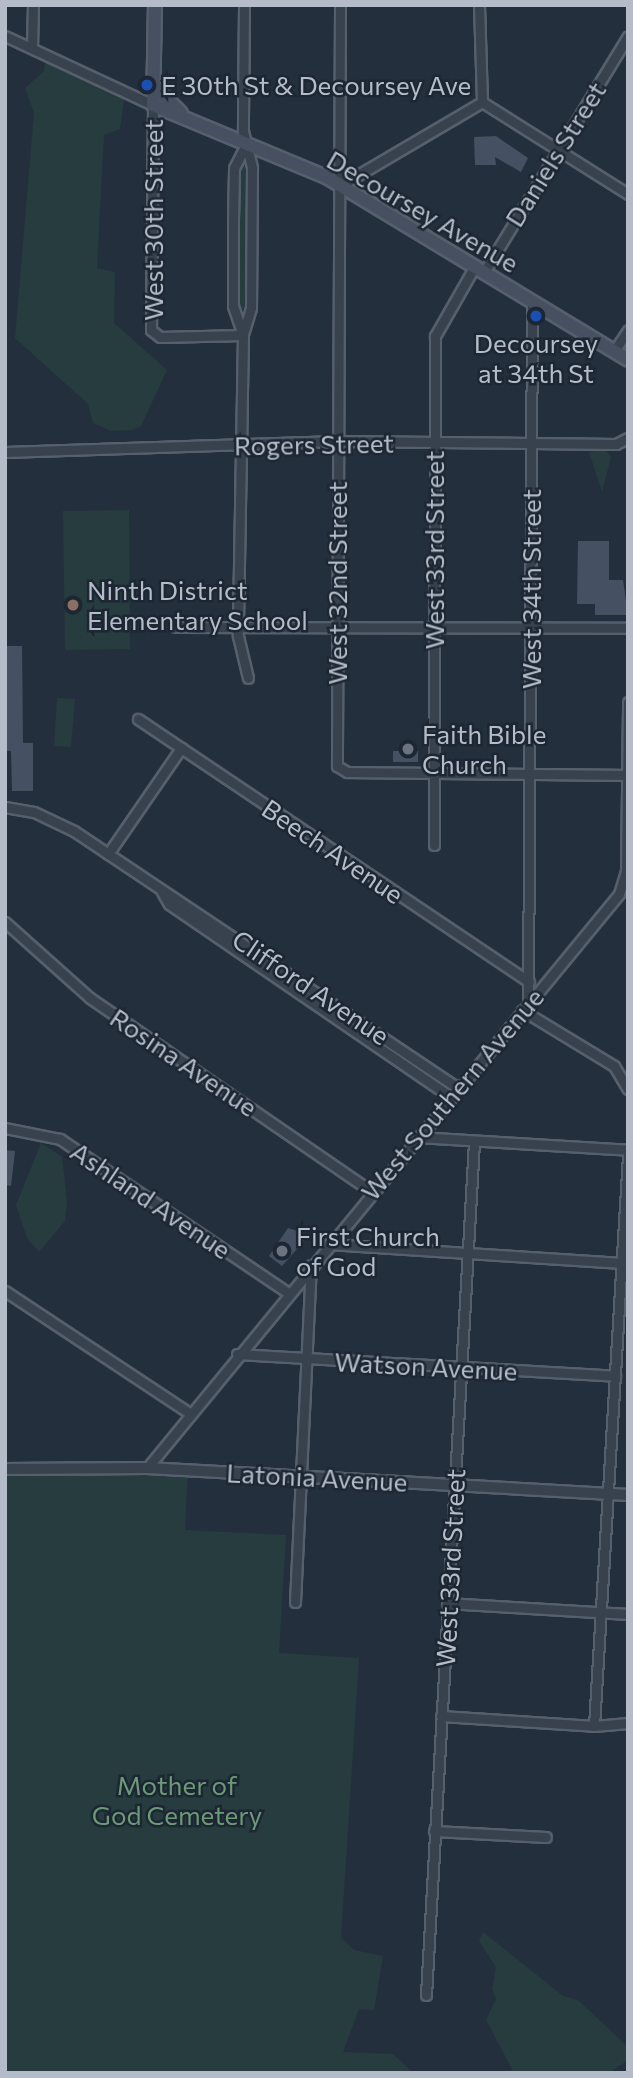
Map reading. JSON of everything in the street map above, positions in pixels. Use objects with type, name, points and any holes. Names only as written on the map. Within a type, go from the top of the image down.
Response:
[{"type":"main road","points":[[153,105],[155,5]]},
{"type":"main road","name":"Decoursey Avenue","points":[[154,86],[187,119]]},
{"type":"main road","name":"Decoursey Avenue","points":[[153,105],[341,185],[628,360]]},
{"type":"street","points":[[32,48],[33,5]]},
{"type":"street","points":[[244,5],[246,144],[252,169],[251,308],[243,335],[240,626],[248,678]]},
{"type":"street","name":"West 32nd Street","points":[[340,5],[337,626],[339,769],[433,774]]},
{"type":"street","points":[[479,5],[482,102]]},
{"type":"street","name":"Decoursey Avenue","points":[[5,36],[153,105]]},
{"type":"street","name":"Daniels Street","points":[[480,269],[628,36]]},
{"type":"street","points":[[341,185],[482,102]]},
{"type":"street","points":[[482,102],[628,194]]},
{"type":"street","name":"West 30th Street","points":[[153,105],[153,335],[243,335]]},
{"type":"street","points":[[243,335],[233,306],[233,221],[234,168],[246,144]]},
{"type":"street","name":"West 33rd Street","points":[[434,845],[438,325],[480,269]]},
{"type":"street","name":"West 34th Street","points":[[528,1002],[532,301]]},
{"type":"street","points":[[614,352],[628,330]]},
{"type":"street","name":"Rogers Street","points":[[5,452],[338,441],[530,443],[626,440]]},
{"type":"street","points":[[176,628],[626,628]]},
{"type":"street","points":[[433,774],[627,775],[628,702]]},
{"type":"street","name":"Beech Avenue","points":[[138,719],[530,982]]},
{"type":"street","points":[[108,854],[181,748]]},
{"type":"street","name":"West Southern Avenue","points":[[147,1468],[237,1354],[451,1097],[624,883],[627,775]]},
{"type":"street","name":"Clifford Avenue","points":[[5,807],[47,817],[108,854],[162,892],[174,895],[458,1087]]},
{"type":"street","name":"Clifford Avenue","points":[[162,892],[169,904],[451,1097]]},
{"type":"street","name":"Rosina Avenue","points":[[5,922],[90,998],[372,1192]]},
{"type":"street","points":[[522,1010],[614,1066],[628,1089]]},
{"type":"street","name":"Ashland Avenue","points":[[5,1128],[60,1139],[288,1293]]},
{"type":"street","points":[[418,1137],[628,1150]]},
{"type":"street","name":"West 33rd Street","points":[[426,1995],[474,1141]]},
{"type":"street","points":[[594,1726],[628,1156]]},
{"type":"street","points":[[329,1244],[621,1263]]},
{"type":"street","points":[[295,1602],[300,1476],[309,1359],[311,1265]]},
{"type":"street","points":[[5,1291],[189,1413]]},
{"type":"street","name":"Watson Avenue","points":[[237,1354],[615,1376]]},
{"type":"street","name":"Latonia Avenue","points":[[5,1468],[147,1468],[628,1495]]},
{"type":"street","points":[[447,1603],[628,1614]]},
{"type":"street","points":[[441,1716],[594,1726],[628,1723]]},
{"type":"street","points":[[434,1830],[546,1837]]},
{"type":"green space","points":[[46,55],[125,92],[120,129],[104,135],[97,268],[115,272],[114,323],[167,370],[141,426],[132,430],[111,431],[93,423],[88,404],[15,338],[34,113],[25,88],[44,71]]},
{"type":"green space","points":[[242,164],[249,170],[248,306],[243,310],[237,307],[237,171]]},
{"type":"green space","points":[[605,450],[611,457],[602,492],[589,452]]},
{"type":"green space","points":[[129,510],[130,649],[65,650],[63,511]]},
{"type":"green space","points":[[57,698],[75,699],[71,747],[54,746]]},
{"type":"green space","points":[[41,1143],[62,1157],[67,1202],[65,1221],[39,1252],[27,1238],[16,1205]]},
{"type":"green space","name":"Mother of God Cemetery","points":[[5,1469],[188,1470],[185,1530],[286,1535],[279,1653],[359,1658],[341,1938],[354,1950],[383,1956],[374,2010],[359,2009],[343,2052],[393,2054],[413,2073],[5,2073]]},
{"type":"green space","points":[[483,1932],[563,1996],[578,2000],[628,2047],[628,2060],[609,2073],[508,2073],[512,2069],[486,2020],[496,1999],[492,1989],[496,1967],[479,1941]]},
{"type":"building","points":[[496,136],[528,158],[521,172],[495,157],[496,165],[475,165],[474,137]]},
{"type":"building","points":[[578,541],[609,541],[609,580],[623,580],[628,615],[595,615],[595,604],[577,604]]},
{"type":"building","name":"Ninth District Elementary School","points":[[5,646],[22,646],[23,743],[33,743],[33,791],[12,791],[11,751],[5,751]]},
{"type":"building","name":"Faith Bible Church","points":[[393,751],[418,751],[418,762],[393,762]]},
{"type":"building","points":[[5,1150],[15,1151],[11,1186],[5,1185]]},
{"type":"building","name":"First Church of God","points":[[288,1228],[309,1235],[282,1266],[269,1256]]},
{"type":"place","name":"E 30th St & Decoursey Ave","points":[[147,85]]},
{"type":"place","name":"Decoursey at 34th St","points":[[536,316]]},
{"type":"place","name":"Ninth District Elementary School","points":[[73,605]]},
{"type":"place","name":"Faith Bible Church","points":[[408,749]]},
{"type":"place","name":"First Church of God","points":[[282,1251]]}]
